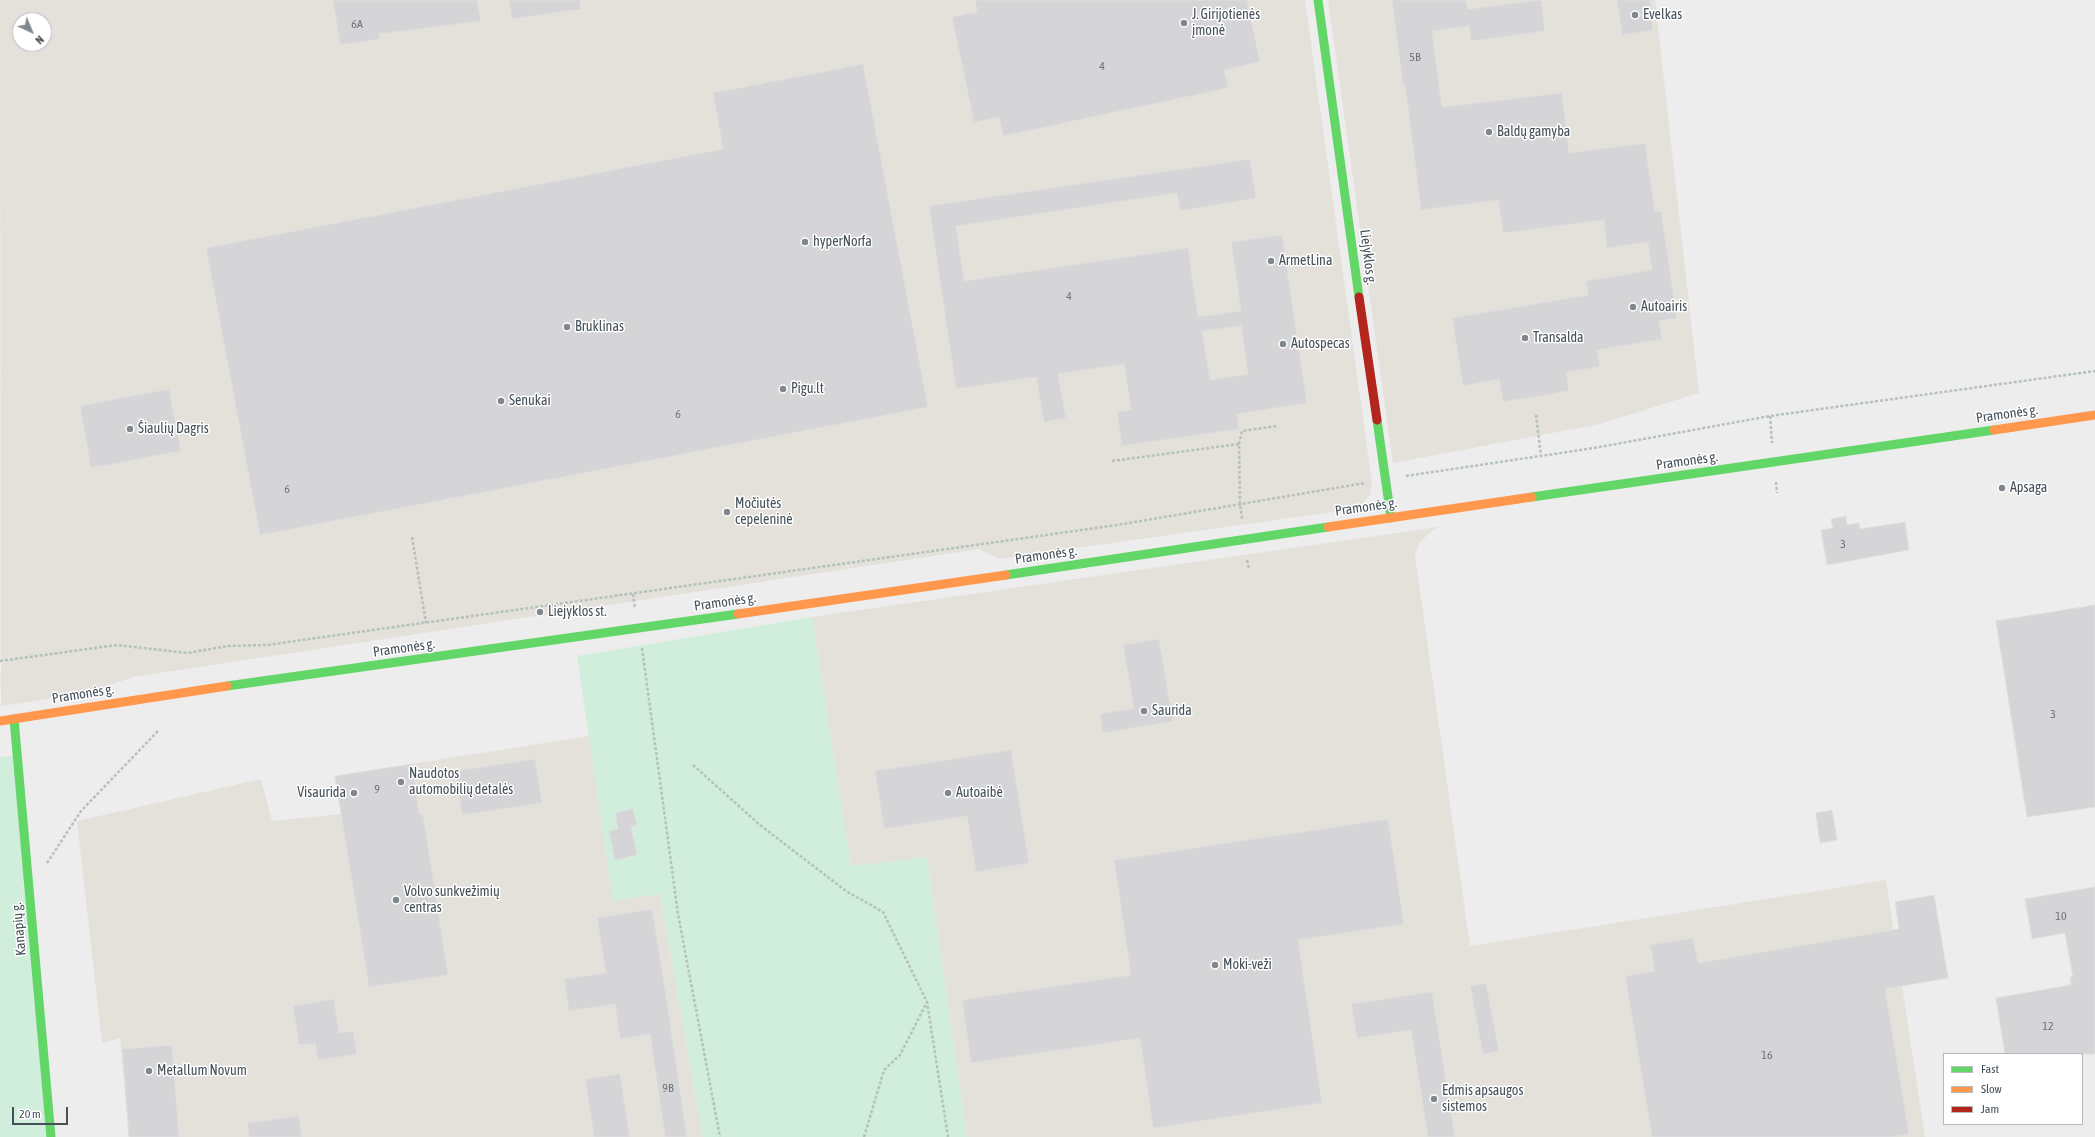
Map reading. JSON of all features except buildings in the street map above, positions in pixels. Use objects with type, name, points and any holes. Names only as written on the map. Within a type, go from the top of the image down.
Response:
[{"type":"main road","name":"Liejyklos g.","points":[[1318,0],[1385,480],[1392,518]]},
{"type":"main road","name":"Pramonės g.","points":[[0,721],[234,685],[429,659],[2095,415]]},
{"type":"main road","name":"Kanapių g.","points":[[14,719],[51,1137]]},
{"type":"path","points":[[0,661],[117,645],[187,653],[228,646],[266,645],[426,623],[1109,526],[1385,480],[1541,456],[1770,416],[2095,371]]},
{"type":"path","points":[[1536,415],[1541,456]]},
{"type":"path","points":[[1240,504],[1239,444],[1242,431],[1277,426]]},
{"type":"path","points":[[1112,461],[1239,444]]},
{"type":"path","points":[[412,537],[426,623]]},
{"type":"path","points":[[646,663],[678,914],[720,1137]]},
{"type":"path","points":[[46,864],[81,811],[159,730]]},
{"type":"path","points":[[693,765],[760,825],[846,891],[883,912],[927,1002],[948,1137]]},
{"type":"path","points":[[864,1137],[884,1070],[900,1055],[927,1002]]},
{"type":"shaded area","points":[[0,0],[1305,0],[1372,483],[1370,495],[1362,504],[1347,510],[999,559],[979,549],[133,677],[87,693],[1,706]]},
{"type":"shaded area","points":[[1328,0],[1655,0],[1699,393],[1600,424],[1393,463]]},
{"type":"shaded area","points":[[1445,526],[1434,529],[1420,542],[1415,555],[1470,946],[1886,880],[1925,1137],[967,1137],[927,857],[851,867],[812,617]]},
{"type":"shaded area","points":[[589,736],[613,901],[660,894],[703,1137],[129,1137],[120,1038],[102,1043],[77,821],[261,779],[272,821],[341,814],[335,776]]},
{"type":"green space","points":[[812,617],[851,866],[927,857],[967,1137],[703,1137],[660,894],[613,901],[577,656]]},
{"type":"green space","points":[[18,755],[51,1137],[0,1137],[0,757]]},
{"type":"traffic: fast","points":[[1318,0],[1359,297]]},
{"type":"traffic: fast","points":[[1377,420],[1391,518]]},
{"type":"traffic: fast","points":[[1532,497],[1994,430]]},
{"type":"traffic: fast","points":[[1006,575],[1328,527]]},
{"type":"traffic: fast","points":[[227,686],[738,614]]},
{"type":"traffic: fast","points":[[14,719],[51,1137]]},
{"type":"traffic: slow","points":[[1994,430],[2095,415]]},
{"type":"traffic: slow","points":[[1328,527],[1532,497]]},
{"type":"traffic: slow","points":[[738,614],[1006,575]]},
{"type":"traffic: slow","points":[[0,721],[227,686]]},
{"type":"traffic: jam","points":[[1359,297],[1377,420]]},
{"type":"place","name":"Evelkas","points":[[1635,15]]},
{"type":"place","name":"J. Girijotienės įmonė","points":[[1184,23]]},
{"type":"place","name":"Baldų gamyba","points":[[1489,132]]},
{"type":"place","name":"hyperNorfa","points":[[805,242]]},
{"type":"place","name":"ArmetLina","points":[[1271,261]]},
{"type":"place","name":"Autoairis","points":[[1633,307]]},
{"type":"place","name":"Bruklinas","points":[[567,327]]},
{"type":"place","name":"Transalda","points":[[1525,338]]},
{"type":"place","name":"Autospecas","points":[[1283,344]]},
{"type":"place","name":"Pigu.lt","points":[[783,389]]},
{"type":"place","name":"Senukai","points":[[501,401]]},
{"type":"place","name":"Šiaulių Dagris","points":[[130,429]]},
{"type":"place","name":"Apsaga","points":[[2002,488]]},
{"type":"place","name":"Močiutės cepeleninė","points":[[727,512]]},
{"type":"place","name":"Liejyklos st.","points":[[540,612]]},
{"type":"place","name":"Saurida","points":[[1144,711]]},
{"type":"place","name":"Naudotos automobilių detalės","points":[[401,782]]},
{"type":"place","name":"Visaurida","points":[[354,793]]},
{"type":"place","name":"Autoaibė","points":[[948,793]]},
{"type":"place","name":"Volvo sunkvežimių centras","points":[[396,900]]},
{"type":"place","name":"Moki-veži","points":[[1215,965]]},
{"type":"place","name":"Metallum Novum","points":[[149,1071]]},
{"type":"place","name":"Edmis apsaugos sistemos","points":[[1434,1099]]}]
